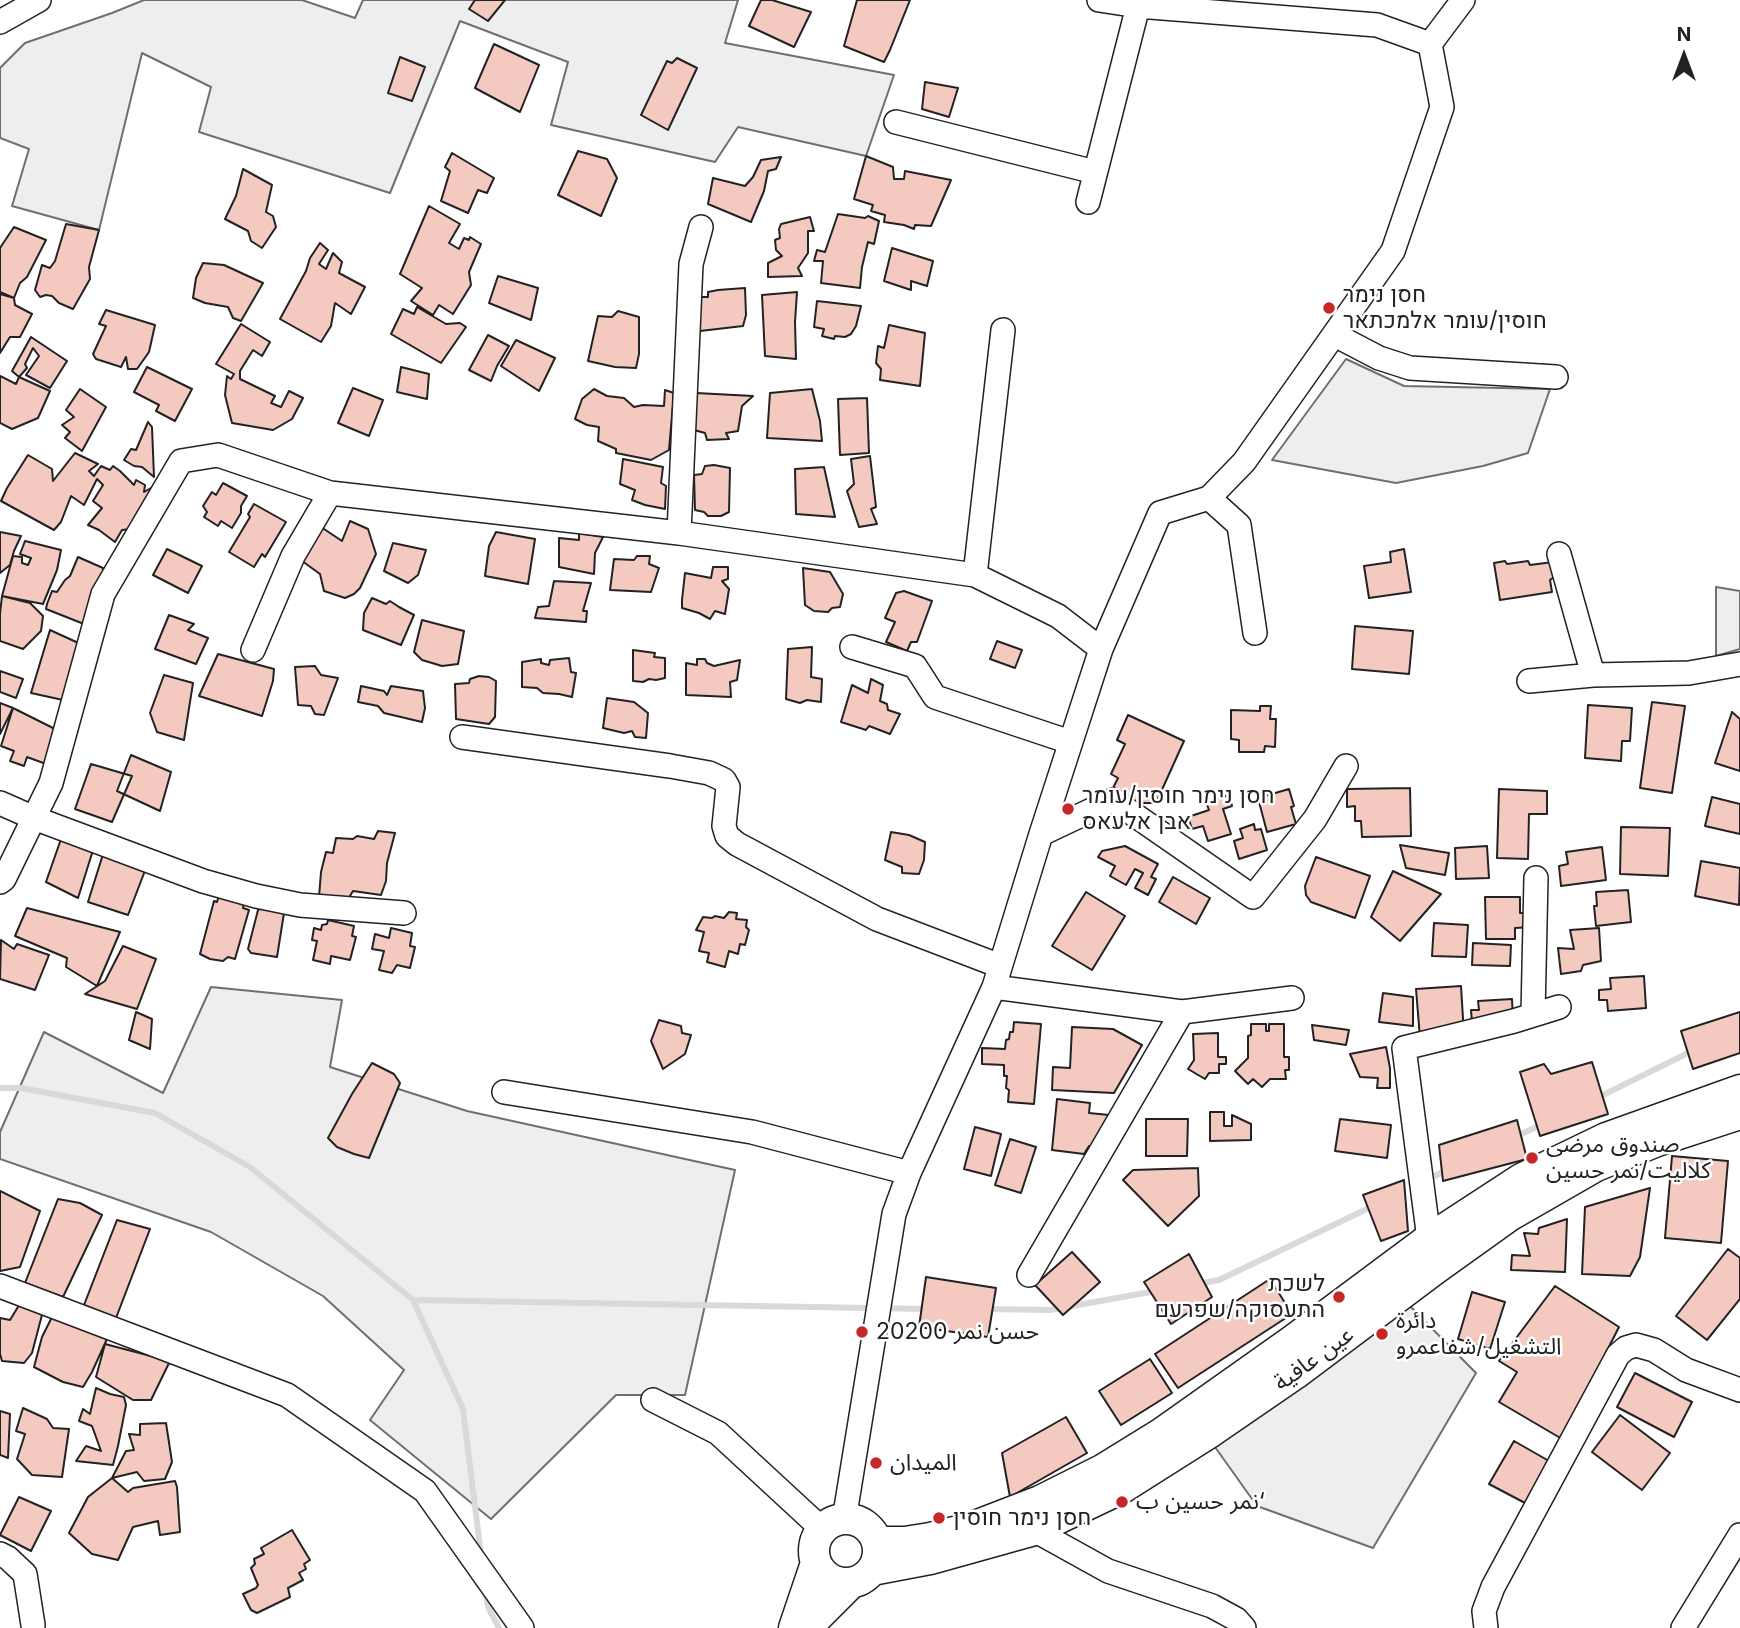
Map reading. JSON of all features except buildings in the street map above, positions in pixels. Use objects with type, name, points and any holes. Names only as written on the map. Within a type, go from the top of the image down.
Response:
[{"type":"main road","name":"عين عافية","points":[[866,1565],[905,1542],[970,1528],[1040,1501],[1102,1470],[1162,1433],[1429,1239],[1521,1179],[1606,1138],[1740,1090]]},
{"type":"main road","name":"عين عافية","points":[[866,1565],[930,1559],[1034,1530],[1122,1488],[1295,1374],[1435,1269],[1530,1203],[1596,1166],[1657,1141],[1740,1114]]},
{"type":"main road","points":[[806,1628],[866,1565],[872,1532],[863,1524],[854,1521],[834,1525],[815,1543],[816,1563],[830,1579],[840,1583],[866,1565]]},
{"type":"main road","points":[[794,1628],[816,1563]]},
{"type":"street","points":[[0,22],[39,0]]},
{"type":"street","points":[[1099,0],[1138,6],[1377,26],[1430,44]]},
{"type":"street","points":[[653,1400],[718,1433],[834,1525],[894,1214],[909,1173],[997,977],[1101,649],[1160,513],[1209,498],[1244,462],[1393,251],[1442,107],[1430,44],[1463,0]]},
{"type":"street","points":[[1088,202],[1138,6]]},
{"type":"street","points":[[896,122],[1095,172]]},
{"type":"street","points":[[679,533],[691,264],[701,227]]},
{"type":"street","points":[[975,575],[1003,330]]},
{"type":"street","points":[[1335,335],[1379,358],[1410,368],[1556,377]]},
{"type":"street","points":[[0,882],[4,879],[51,783],[103,594],[181,461],[218,455],[330,493],[679,533],[975,575],[1058,616],[1101,649]]},
{"type":"street","points":[[253,650],[293,556],[330,493]]},
{"type":"street","points":[[1209,498],[1239,525],[1255,633]]},
{"type":"street","points":[[1559,554],[1593,675]]},
{"type":"street","points":[[852,647],[915,666],[935,697],[1070,742]]},
{"type":"street","points":[[1530,681],[1593,675],[1689,673],[1740,664]]},
{"type":"street","points":[[462,737],[709,773],[724,780],[728,787],[724,826],[727,836],[737,844],[877,919],[997,977],[1182,1012],[1292,998]]},
{"type":"street","points":[[1041,834],[1113,800],[1253,897],[1315,819],[1346,766]]},
{"type":"street","points":[[0,803],[204,881],[256,896],[300,905],[404,913]]},
{"type":"street","points":[[1533,1014],[1535,878]]},
{"type":"street","points":[[1429,1239],[1404,1048],[1559,1007]]},
{"type":"street","points":[[1029,1275],[1182,1012]]},
{"type":"street","points":[[504,1092],[752,1132],[909,1173]]},
{"type":"street","points":[[0,1286],[286,1395],[425,1491],[522,1628]]},
{"type":"street","points":[[1486,1628],[1484,1611],[1493,1587],[1618,1355],[1626,1348],[1636,1345],[1654,1350],[1686,1370],[1740,1390]]},
{"type":"street","points":[[1034,1530],[1108,1571],[1212,1606],[1237,1619],[1244,1628]]},
{"type":"street","points":[[1683,1628],[1740,1535]]},
{"type":"street","points":[[0,1554],[25,1574],[33,1626]]},
{"type":"shaded area","points":[[144,0],[302,0],[355,18],[363,0],[738,0],[725,43],[894,75],[866,156],[738,127],[715,162],[551,125],[568,62],[460,21],[390,193],[199,132],[211,87],[142,53],[99,230],[12,206],[29,149],[0,138],[0,68],[25,43]]},
{"type":"shaded area","points":[[1346,359],[1404,386],[1550,389],[1528,453],[1483,466],[1396,483],[1272,460]]},
{"type":"shaded area","points":[[1716,587],[1740,591],[1740,649],[1716,656]]},
{"type":"shaded area","points":[[211,987],[342,1000],[330,1067],[467,1111],[735,1170],[685,1395],[616,1395],[491,1519],[370,1420],[404,1370],[323,1296],[211,1232],[0,1159],[0,1132],[44,1032],[163,1093]]},
{"type":"shaded area","points":[[1399,1295],[1476,1373],[1373,1548],[1257,1506],[1215,1447]]},
{"type":"waterway","points":[[1597,1098],[1694,1050]]},
{"type":"waterway","points":[[0,1088],[21,1088],[155,1113],[250,1167],[413,1300],[463,1409],[481,1555]]},
{"type":"waterway","points":[[1515,1137],[1543,1124]]},
{"type":"waterway","points":[[1427,1180],[1448,1169]]},
{"type":"waterway","points":[[1198,1284],[1219,1280],[1373,1206]]},
{"type":"waterway","points":[[987,1309],[1050,1310],[1156,1291]]},
{"type":"waterway","points":[[413,1300],[927,1309]]},
{"type":"waterway","points":[[486,1591],[488,1607],[499,1628]]},
{"type":"place","name":"חסן נימר חוסין/עומר אלמכתאר","points":[[1329,308]]},
{"type":"place","name":"חסן נימר חוסין/עומר אבן אלעאס","points":[[1068,809]]},
{"type":"place","name":"صندوق مرضى كلاليت/نمر حسين","points":[[1532,1158]]},
{"type":"place","name":"לשכת התעסוקה/שפרעם","points":[[1339,1297]]},
{"type":"place","name":"حسن نمر 20200","points":[[862,1332]]},
{"type":"place","name":"دائرة التشغيل/شفاعمرو","points":[[1382,1334]]},
{"type":"place","name":"الميدان","points":[[876,1463]]},
{"type":"place","name":"نمر حسين ب‘","points":[[1122,1502]]},
{"type":"place","name":"חסן נימר חוסין","points":[[939,1518]]}]
